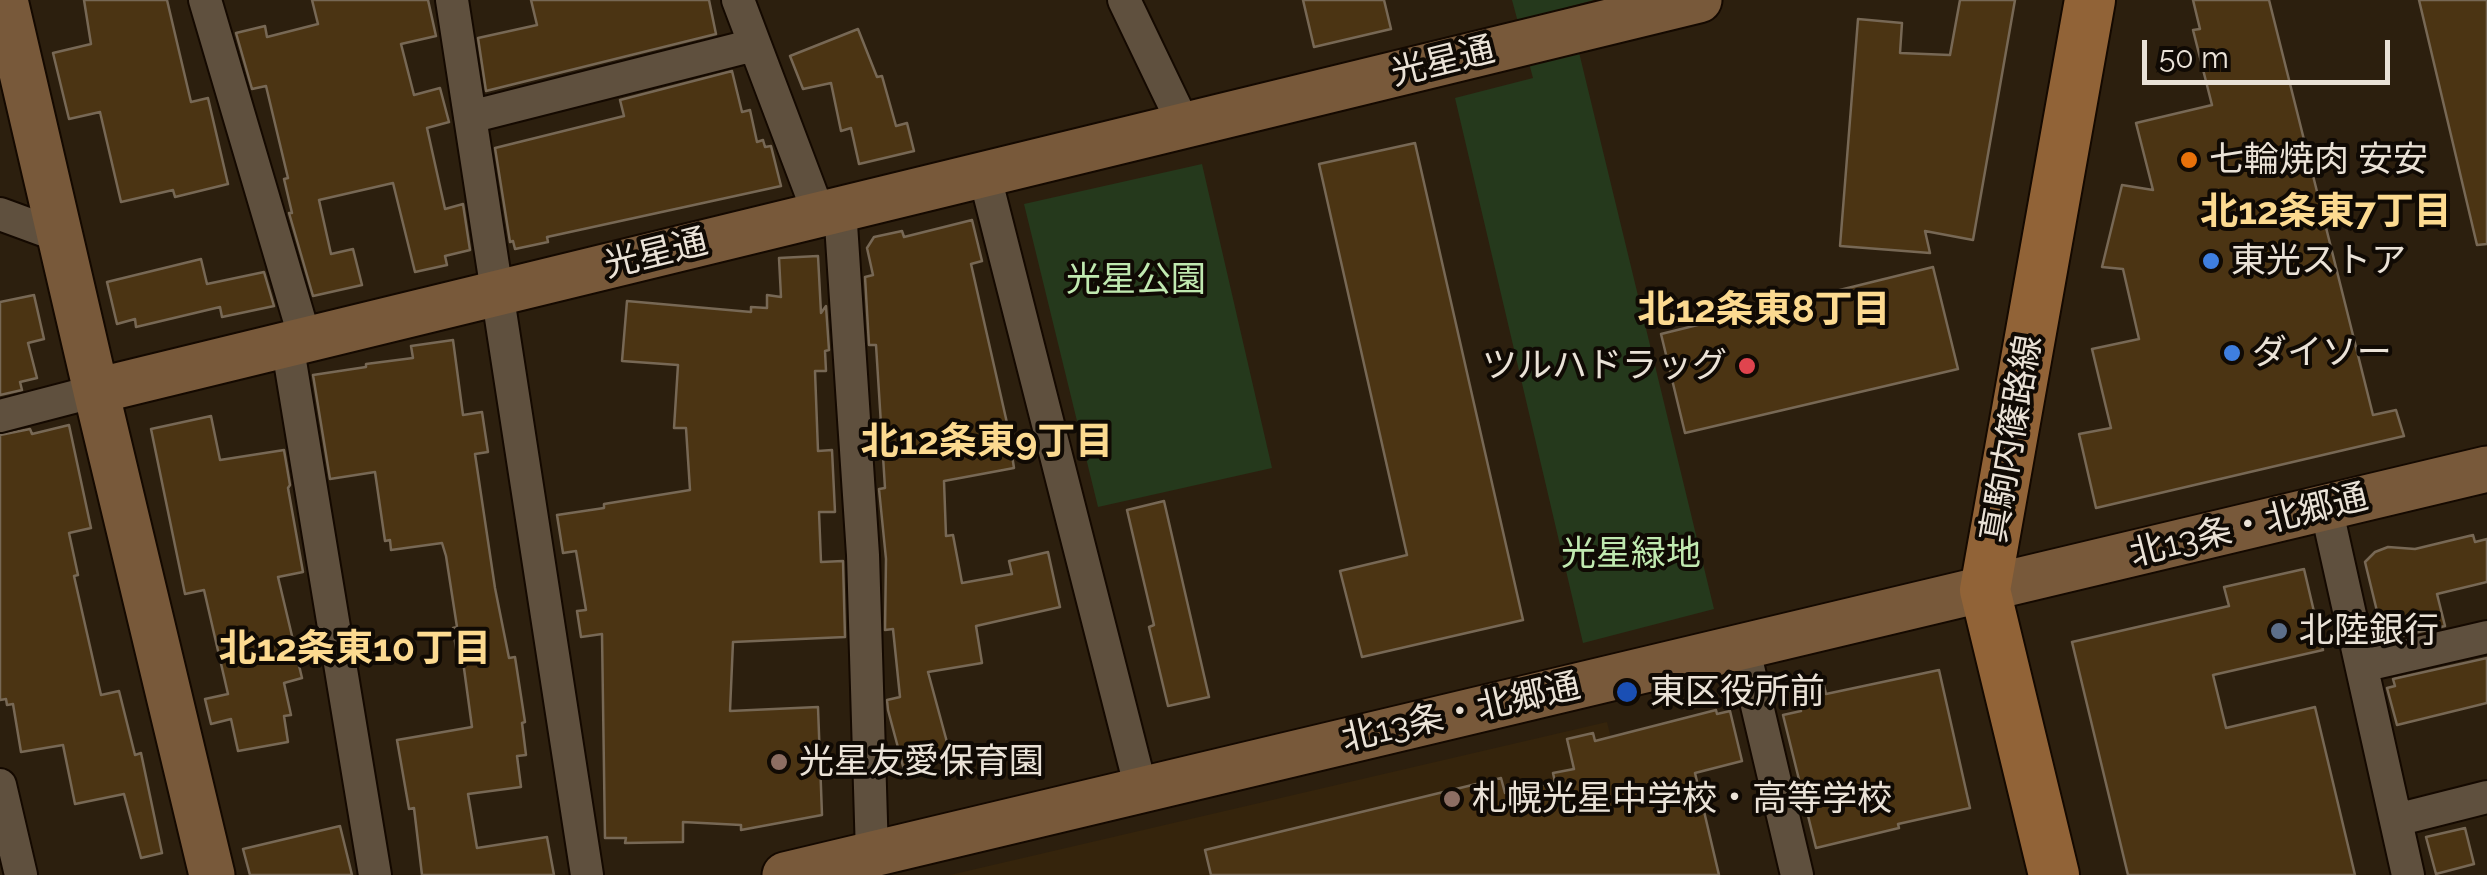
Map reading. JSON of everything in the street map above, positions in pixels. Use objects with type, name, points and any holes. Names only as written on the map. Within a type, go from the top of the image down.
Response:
[{"type":"main road","name":"真駒内篠路線","points":[[2054,875],[1985,590],[2090,0]]},
{"type":"street","points":[[5,0],[212,875]]},
{"type":"street","points":[[205,0],[296,341],[376,875]]},
{"type":"street","points":[[452,0],[587,875]]},
{"type":"street","points":[[738,0],[754,45],[830,212],[863,555],[872,854]]},
{"type":"street","points":[[1124,0],[1184,125]]},
{"type":"street","name":"光星通","points":[[96,392],[1699,0]]},
{"type":"street","points":[[470,117],[754,45]]},
{"type":"street","points":[[984,173],[1142,789]]},
{"type":"street","points":[[0,214],[60,236]]},
{"type":"street","points":[[0,416],[96,392]]},
{"type":"street","name":"北13条・北郷通","points":[[785,875],[2487,469]]},
{"type":"street","points":[[2326,507],[2408,875]]},
{"type":"street","points":[[2362,666],[2487,637]]},
{"type":"street","points":[[1743,646],[1798,875]]},
{"type":"street","points":[[0,785],[21,875]]},
{"type":"street","points":[[2396,820],[2487,797]]},
{"type":"shaded area","name":"札幌光星中学校・高等学校","points":[[1607,722],[1645,875],[950,875]]},
{"type":"green space","name":"光星緑地","points":[[1512,0],[1594,0],[1568,7],[1714,609],[1583,643],[1455,98],[1533,78]]},
{"type":"green space","name":"光星公園","points":[[1202,164],[1272,468],[1098,507],[1024,204]]},
{"type":"building","points":[[84,0],[167,0],[191,102],[208,98],[228,184],[175,197],[173,190],[121,202],[100,112],[69,119],[53,53],[91,44]]},
{"type":"building","points":[[312,0],[428,0],[436,36],[401,44],[414,95],[440,88],[449,122],[427,128],[445,209],[463,204],[470,250],[445,256],[447,265],[415,272],[393,183],[319,200],[331,254],[353,249],[362,285],[313,296],[289,213],[284,179],[288,178],[266,86],[252,89],[236,33],[265,26],[267,37],[318,24]]},
{"type":"building","points":[[531,0],[709,0],[716,34],[486,91],[478,38],[537,25]]},
{"type":"building","points":[[1303,0],[1384,0],[1391,29],[1314,47]]},
{"type":"building","points":[[1960,0],[2015,0],[1973,240],[1925,231],[1930,253],[1840,246],[1858,19],[1902,23],[1900,53],[1950,55]]},
{"type":"building","points":[[2193,0],[2269,0],[2373,415],[2396,410],[2404,436],[2096,508],[2079,434],[2111,428],[2092,349],[2139,339],[2123,269],[2102,267],[2122,185],[2153,190],[2136,123],[2212,105],[2193,30],[2200,29]]},
{"type":"building","points":[[2419,0],[2487,0],[2487,244],[2477,245]]},
{"type":"building","points":[[858,29],[877,77],[882,76],[896,126],[907,123],[914,151],[859,164],[851,128],[841,131],[831,83],[803,89],[790,56]]},
{"type":"building","points":[[732,71],[742,112],[750,110],[757,142],[763,140],[765,147],[771,146],[781,186],[547,237],[548,242],[515,249],[513,241],[510,242],[495,148],[624,116],[620,100]]},
{"type":"building","points":[[1415,143],[1523,620],[1362,657],[1340,571],[1407,555],[1319,164]]},
{"type":"building","points":[[972,220],[982,261],[971,264],[1014,468],[944,481],[946,536],[953,535],[962,583],[1012,574],[1009,561],[1048,552],[1060,607],[976,626],[982,663],[928,672],[951,757],[904,770],[887,700],[900,697],[893,629],[885,630],[886,559],[879,489],[885,488],[876,345],[869,345],[865,277],[873,275],[867,248],[874,237],[902,231],[904,237]]},
{"type":"building","points":[[818,256],[821,313],[826,306],[829,350],[825,351],[826,371],[815,371],[818,451],[832,450],[835,512],[819,512],[821,562],[843,561],[845,637],[733,642],[730,711],[818,707],[822,815],[741,830],[741,825],[683,822],[683,842],[625,843],[626,838],[605,838],[602,634],[581,637],[577,611],[586,610],[576,551],[563,553],[557,515],[690,490],[686,428],[674,428],[678,365],[622,361],[627,301],[751,312],[751,307],[767,308],[767,295],[781,297],[779,258]]},
{"type":"building","points":[[201,259],[207,284],[264,272],[274,306],[222,317],[220,307],[136,327],[135,319],[117,324],[107,282]]},
{"type":"building","points":[[1933,267],[1958,369],[1685,433],[1661,334]]},
{"type":"building","points":[[34,295],[44,339],[28,343],[37,378],[20,382],[22,390],[0,395],[0,302]]},
{"type":"building","points":[[453,340],[463,415],[482,412],[488,452],[475,454],[495,588],[509,658],[515,657],[525,722],[522,723],[526,755],[517,756],[521,787],[468,794],[477,848],[547,837],[554,875],[422,875],[414,808],[409,809],[397,740],[472,727],[463,661],[458,662],[446,556],[442,543],[391,550],[390,540],[385,541],[375,472],[330,479],[313,375],[413,358],[411,346]]},
{"type":"building","points":[[211,416],[220,460],[284,450],[303,572],[278,577],[302,678],[284,683],[291,715],[284,716],[288,742],[238,751],[231,719],[211,724],[205,699],[228,694],[204,590],[185,594],[151,429]]},
{"type":"building","points":[[69,425],[91,528],[69,533],[78,575],[74,576],[101,695],[119,691],[135,755],[141,753],[162,853],[141,858],[124,794],[75,804],[63,745],[21,752],[13,704],[0,700],[0,435],[30,429],[32,434]]},
{"type":"building","points":[[1164,501],[1209,697],[1168,706],[1127,510]]},
{"type":"building","points":[[2473,535],[2475,542],[2487,539],[2487,582],[2437,594],[2445,626],[2384,640],[2365,562],[2388,547],[2415,549]]},
{"type":"building","points":[[2304,569],[2323,650],[2213,675],[2226,728],[2315,707],[2355,875],[2128,875],[2072,642],[2229,606],[2224,587]]},
{"type":"building","points":[[2487,658],[2487,703],[2397,725],[2387,688],[2395,686],[2393,679]]},
{"type":"building","points":[[1939,670],[1970,808],[1816,848],[1783,715],[1801,711],[1794,684],[1822,677],[1826,694]]},
{"type":"building","name":"札幌光星中学校・高等学校","points":[[1716,710],[1717,714],[1730,711],[1742,761],[1695,773],[1719,875],[1211,875],[1205,850],[1501,778],[1505,793],[1555,782],[1553,773],[1574,769],[1567,739],[1593,733],[1595,741]]},
{"type":"building","points":[[340,826],[352,875],[250,875],[243,849]]},
{"type":"building","points":[[2465,828],[2474,864],[2436,874],[2426,837]]},
{"type":"place","name":"七輪焼肉 安安","points":[[2189,160]]},
{"type":"place","name":"東光ストア","points":[[2211,261]]},
{"type":"place","name":"ダイソー","points":[[2232,353]]},
{"type":"place","name":"ツルハドラッグ","points":[[1747,366]]},
{"type":"place","name":"北陸銀行","points":[[2279,631]]},
{"type":"place","name":"東区役所前","points":[[1627,692]]},
{"type":"place","name":"光星友愛保育園","points":[[779,762]]},
{"type":"place","name":"札幌光星中学校・高等学校","points":[[1452,799]]},
{"type":"district","name":"北12条東7丁目","points":[[2326,213]]},
{"type":"district","name":"北12条東8丁目","points":[[1764,311]]},
{"type":"district","name":"北12条東9丁目","points":[[987,443]]},
{"type":"district","name":"北12条東10丁目","points":[[355,650]]}]
